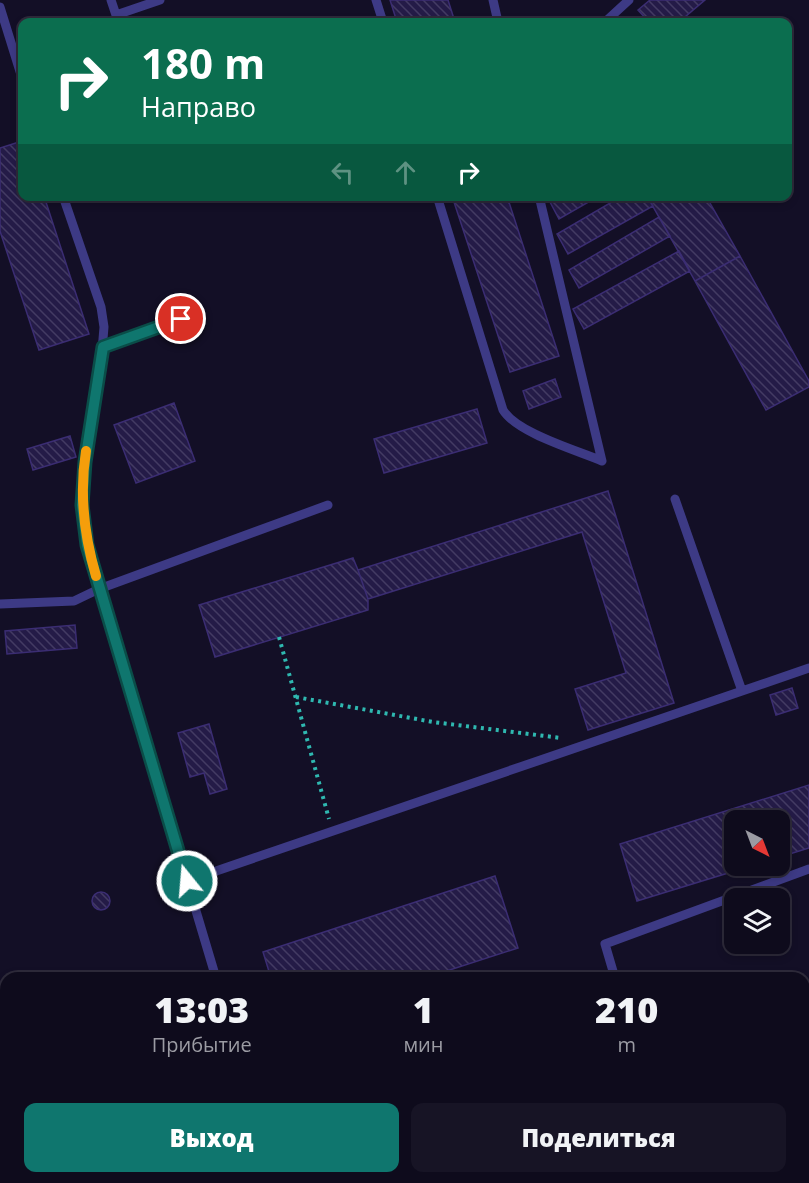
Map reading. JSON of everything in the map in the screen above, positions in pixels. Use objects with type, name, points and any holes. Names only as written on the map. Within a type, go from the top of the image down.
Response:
[{"type":"lane","points":[[111,0],[116,15],[159,0]]},
{"type":"lane","points":[[376,0],[382,18]]},
{"type":"lane","points":[[493,0],[497,18]]},
{"type":"lane","points":[[609,18],[629,0]]},
{"type":"lane","points":[[0,7],[18,65]]},
{"type":"lane","points":[[65,201],[101,307],[104,327],[85,462],[82,505],[87,545],[214,972]]},
{"type":"lane","points":[[439,201],[503,410],[508,418],[525,430],[602,461],[540,201]]},
{"type":"lane","points":[[103,347],[181,319]]},
{"type":"lane","points":[[675,499],[742,691]]},
{"type":"lane","points":[[0,604],[74,602],[99,589],[328,505]]},
{"type":"lane","points":[[187,881],[809,668]]},
{"type":"lane","points":[[613,972],[605,944],[809,869]]},
{"type":"path","points":[[279,637],[332,831]]},
{"type":"path","points":[[296,697],[433,722],[559,737],[582,745]]},
{"type":"building","points":[[390,0],[448,0],[454,18],[396,18]]},
{"type":"building","points":[[650,0],[705,0],[684,18],[645,18],[638,10]]},
{"type":"building","points":[[18,142],[18,201],[46,201],[89,334],[39,350],[0,231],[0,148]]},
{"type":"building","points":[[454,201],[509,201],[559,356],[510,372]]},
{"type":"building","points":[[552,201],[590,201],[559,219]]},
{"type":"building","points":[[613,201],[650,201],[653,206],[568,254],[557,234]]},
{"type":"building","points":[[650,201],[709,201],[740,256],[695,281]]},
{"type":"building","points":[[659,217],[670,236],[579,288],[569,270]]},
{"type":"building","points":[[679,251],[690,271],[584,329],[573,309]]},
{"type":"building","points":[[740,256],[809,381],[809,387],[766,410],[695,281]]},
{"type":"building","points":[[555,379],[561,397],[529,409],[523,391]]},
{"type":"building","points":[[174,403],[195,461],[136,483],[114,425]]},
{"type":"building","points":[[477,409],[487,443],[384,473],[374,439]]},
{"type":"building","points":[[70,436],[76,457],[33,470],[27,449]]},
{"type":"building","points":[[608,491],[674,703],[588,730],[575,689],[626,673],[582,532],[368,599],[358,570]]},
{"type":"building","points":[[353,558],[368,599],[368,610],[215,657],[199,605]]},
{"type":"building","points":[[75,625],[77,648],[7,654],[5,631]]},
{"type":"building","points":[[792,688],[798,708],[776,715],[770,695]]},
{"type":"building","points":[[209,724],[227,789],[210,794],[204,773],[190,777],[178,733]]},
{"type":"building","points":[[809,785],[809,848],[790,854],[790,810],[729,810]]},
{"type":"building","points":[[724,812],[724,874],[637,901],[620,844]]},
{"type":"building","points":[[495,876],[518,948],[444,972],[269,972],[263,952]]},
{"type":"building","points":[[97,892],[105,892],[110,897],[108,908],[97,910],[92,905],[92,897]]},
{"type":"slow traffic","points":[[86,451],[82,505],[87,545],[96,576]]},
{"type":"route","points":[[181,319],[103,347],[85,462],[82,505],[87,545],[187,881]]}]
